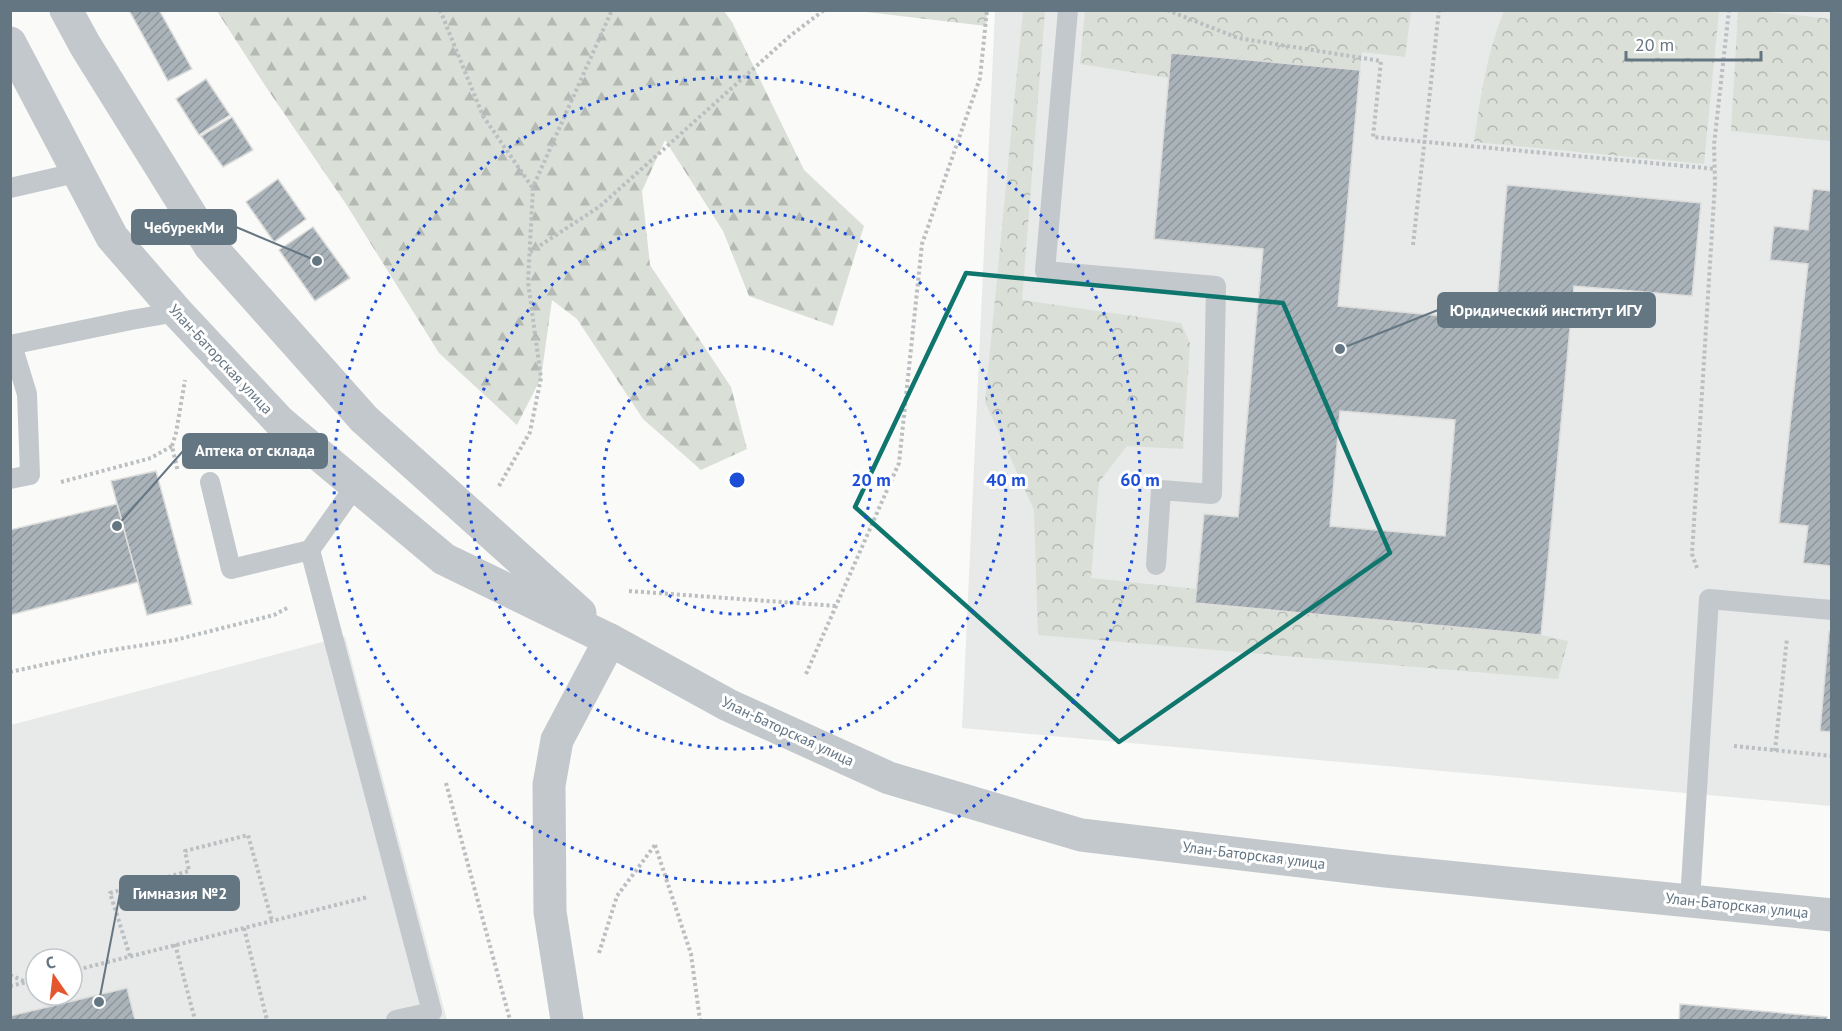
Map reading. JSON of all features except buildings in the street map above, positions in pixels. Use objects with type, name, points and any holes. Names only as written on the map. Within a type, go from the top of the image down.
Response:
[{"type":"street","points":[[66,10],[85,45],[210,246],[364,419],[610,640],[557,740],[549,785],[550,912],[567,1020]]},
{"type":"street","name":"Улан-Баторская улица","points":[[10,43],[80,172],[112,237],[177,312],[280,422],[444,559],[610,640],[728,705],[890,778],[1081,835],[1386,871],[1832,915]]},
{"type":"lane","points":[[1068,10],[1045,271],[1216,286],[1212,494],[1161,490],[1156,566]]},
{"type":"lane","points":[[10,188],[80,172]]},
{"type":"lane","points":[[10,479],[30,474],[27,394],[11,345],[177,312]]},
{"type":"lane","points":[[210,482],[231,569],[310,550],[356,485]]},
{"type":"lane","points":[[310,550],[433,1016],[396,1020]]},
{"type":"lane","points":[[1690,900],[1709,599],[1832,610]]},
{"type":"path","points":[[440,10],[483,116],[532,187]]},
{"type":"path","points":[[497,489],[530,432],[541,378],[528,282],[532,187],[612,10]]},
{"type":"path","points":[[530,253],[599,207],[790,36],[824,10]]},
{"type":"path","points":[[806,674],[899,463],[922,244],[981,78],[987,10]]},
{"type":"path","points":[[1167,10],[1238,38],[1382,61],[1372,138],[1716,169]]},
{"type":"path","points":[[1413,245],[1439,10]]},
{"type":"path","points":[[1709,599],[1692,554],[1716,169],[1714,145],[1729,10]]},
{"type":"path","points":[[176,467],[172,446],[186,370]]},
{"type":"path","points":[[64,481],[151,458],[172,446]]},
{"type":"path","points":[[629,591],[837,606]]},
{"type":"path","points":[[10,672],[106,651],[175,640],[274,615],[289,608],[294,601]]},
{"type":"path","points":[[1775,750],[1791,606]]},
{"type":"path","points":[[1700,742],[1832,756]]},
{"type":"path","points":[[446,783],[510,1020]]},
{"type":"path","points":[[130,956],[110,892],[189,871],[185,851],[248,835],[272,921]]},
{"type":"path","points":[[599,954],[617,896],[655,845],[692,954],[700,1020]]},
{"type":"path","points":[[84,968],[399,889]]},
{"type":"path","points":[[244,928],[267,1020]]},
{"type":"path","points":[[175,944],[195,1020]]},
{"type":"path","points":[[10,975],[24,981]]},
{"type":"highlighted area","points":[[966,273],[1283,303],[1390,553],[1119,742],[855,507]]},
{"type":"shaded area","points":[[995,11],[1831,11],[1831,806],[962,728]]},
{"type":"shaded area","points":[[345,636],[447,1020],[11,1020],[11,725]]},
{"type":"green space","points":[[217,11],[724,11],[732,22],[804,170],[864,226],[833,326],[749,296],[723,231],[665,140],[642,191],[650,265],[731,387],[747,449],[701,470],[643,419],[577,319],[552,300],[541,378],[517,425],[439,353],[346,204]]},
{"type":"green space","points":[[858,11],[987,11],[986,26]]},
{"type":"green space","points":[[1023,11],[1045,11],[1022,300],[1181,323],[1190,343],[1183,449],[1127,446],[1099,482],[1091,578],[1197,589],[1196,604],[1541,635],[1568,641],[1558,679],[1038,635],[1034,510],[985,402]]},
{"type":"green space","points":[[1085,11],[1411,11],[1405,57],[1362,52],[1360,70],[1172,53],[1169,78],[1080,64]]},
{"type":"green space","points":[[1504,11],[1719,11],[1704,164],[1474,142],[1489,59]]},
{"type":"green space","points":[[1738,11],[1760,11],[1831,19],[1831,141],[1731,131]]},
{"type":"place","name":"ЧебурекМи","points":[[317,261]]},
{"type":"place","name":"Юридический институт ИГУ","points":[[1340,349]]},
{"type":"place","name":"Аптека от склада","points":[[117,526]]},
{"type":"place","name":"Гимназия №2","points":[[99,1002]]}]
